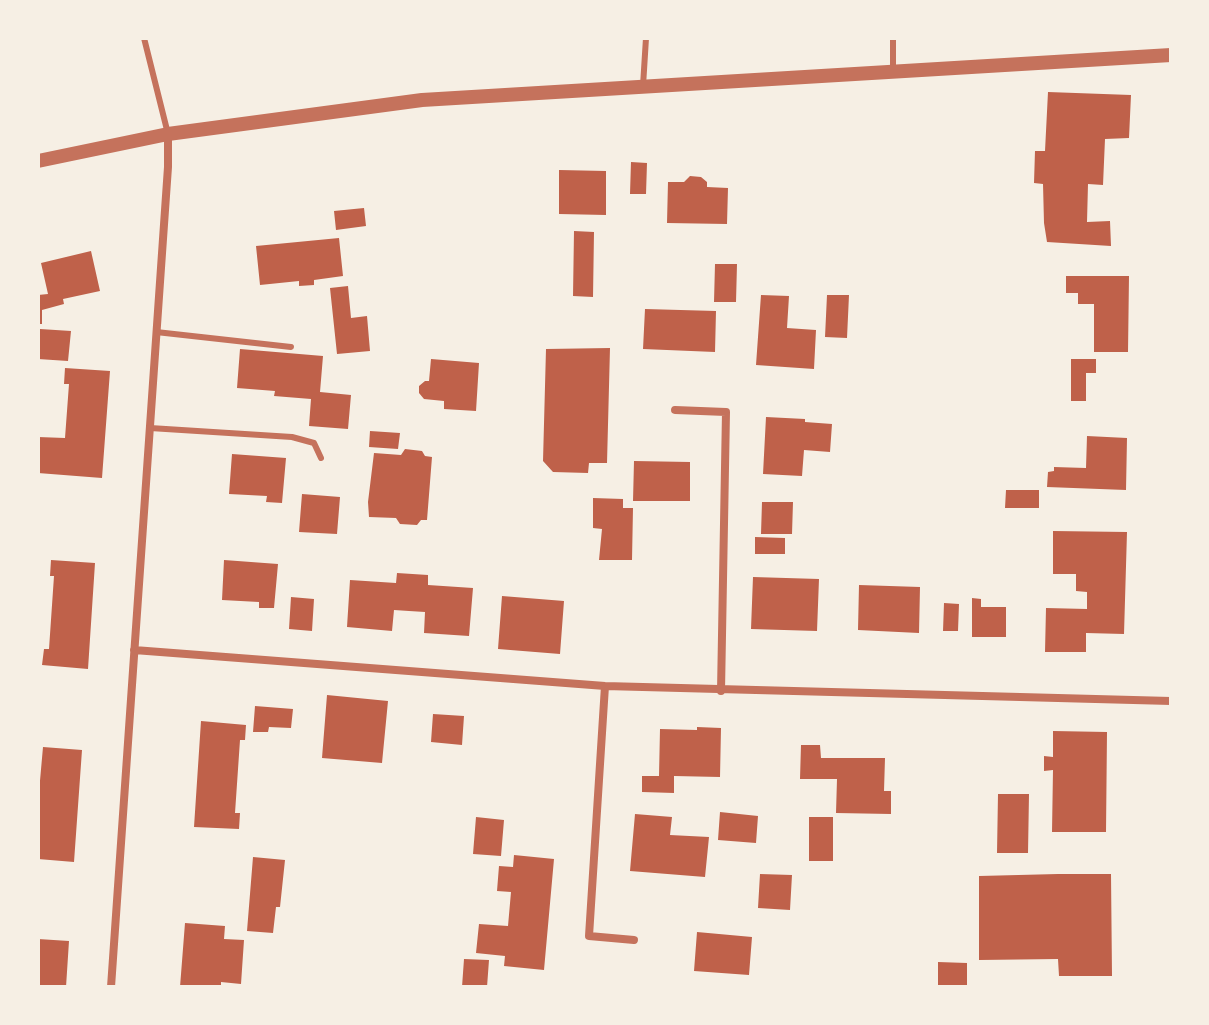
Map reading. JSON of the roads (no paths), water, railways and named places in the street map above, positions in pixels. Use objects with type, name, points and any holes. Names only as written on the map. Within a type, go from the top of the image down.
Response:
[{"type":"street","points":[[38,161],[168,134],[422,100],[1171,55]]},
{"type":"street","points":[[111,987],[168,134]]},
{"type":"street","points":[[675,410],[726,412],[721,691]]},
{"type":"street","points":[[134,650],[605,686],[1171,701]]},
{"type":"street","points":[[605,686],[589,936],[634,940]]},
{"type":"lane","points":[[144,38],[168,134]]},
{"type":"lane","points":[[643,86],[646,38]]},
{"type":"lane","points":[[892,73],[893,38]]},
{"type":"lane","points":[[156,332],[291,347]]},
{"type":"lane","points":[[150,428],[292,437],[314,443],[321,458]]}]
